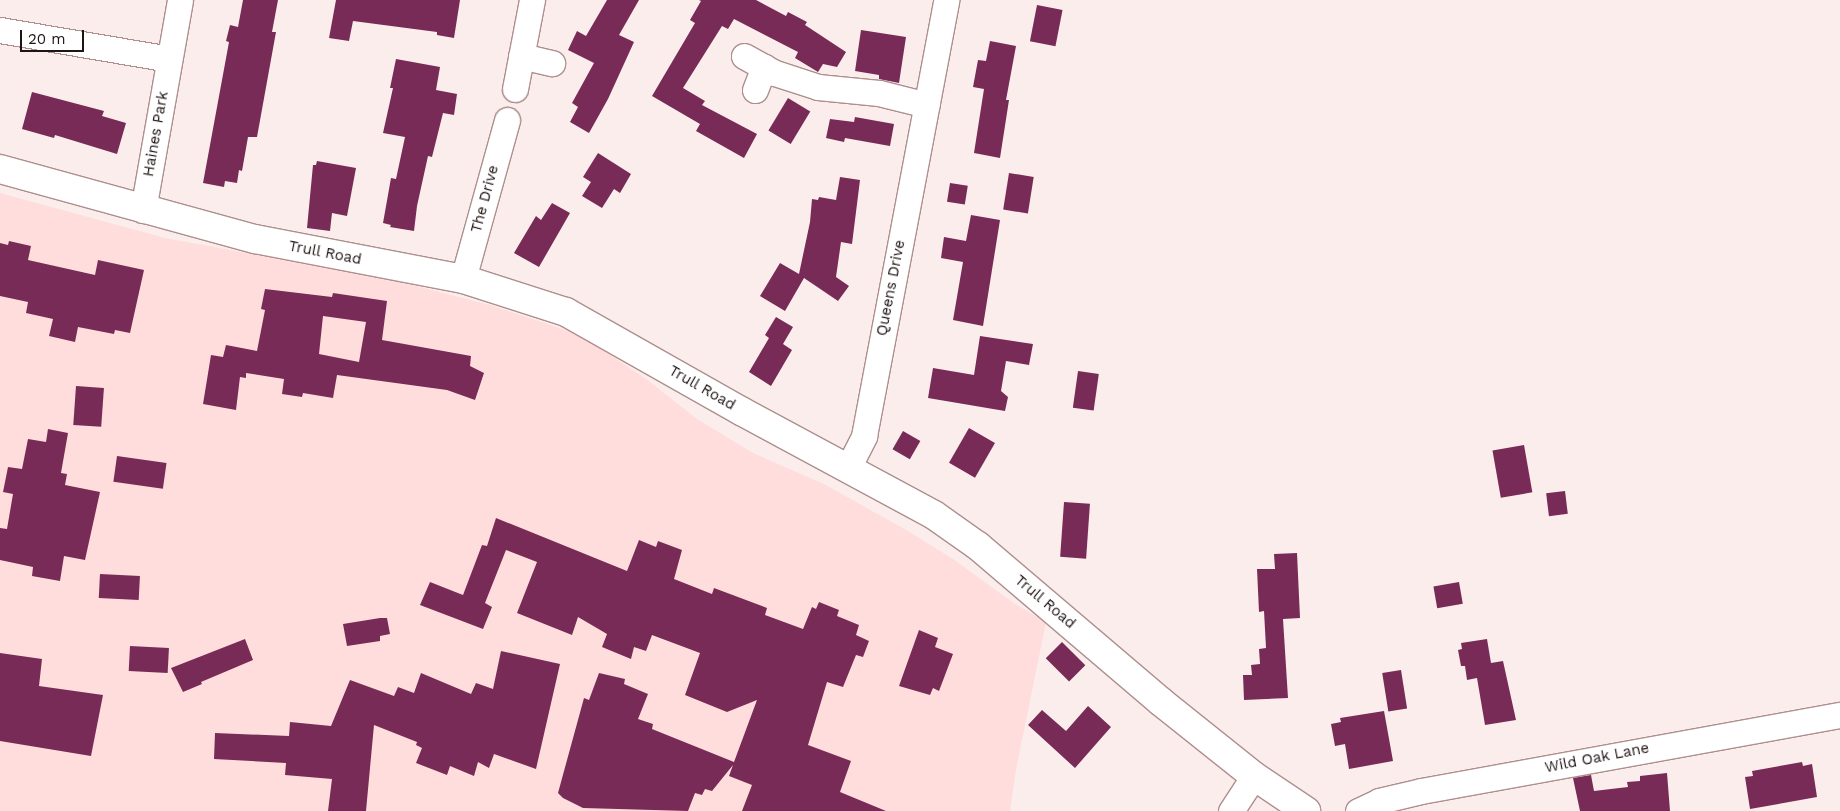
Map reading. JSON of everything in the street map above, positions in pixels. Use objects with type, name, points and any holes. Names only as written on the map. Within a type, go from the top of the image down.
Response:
[{"type":"street","name":"Haines Park","points":[[143,210],[180,0]]},
{"type":"street","points":[[515,89],[532,0]]},
{"type":"street","name":"Queens Drive","points":[[848,468],[864,436],[946,0]]},
{"type":"street","points":[[0,30],[169,58]]},
{"type":"street","points":[[521,56],[552,64]]},
{"type":"street","points":[[755,90],[754,61],[818,86],[879,93],[927,105]]},
{"type":"street","name":"The Drive","points":[[463,279],[507,120]]},
{"type":"street","name":"Trull Road","points":[[0,170],[255,239],[463,279],[566,312],[741,411],[934,515],[978,546],[1160,701],[1254,776],[1306,811]]},
{"type":"street","name":"Wild Oak Lane","points":[[1358,811],[1379,801],[1420,790],[1840,715]]},
{"type":"street","points":[[1231,811],[1254,776]]},
{"type":"shaded area","points":[[0,193],[165,238],[393,280],[490,305],[581,335],[646,379],[697,419],[753,453],[824,484],[908,531],[953,559],[1015,604],[1046,622],[1016,770],[1010,811],[0,811]]},
{"type":"building","points":[[243,0],[278,0],[272,32],[276,32],[257,137],[248,137],[242,171],[239,170],[237,183],[225,181],[224,187],[203,183],[229,42],[226,41],[230,25],[238,27]]},
{"type":"building","points":[[336,0],[460,0],[454,38],[437,35],[437,32],[353,21],[349,41],[329,38]]},
{"type":"building","points":[[607,0],[639,0],[619,35],[634,42],[608,99],[589,133],[570,122],[578,107],[572,103],[594,63],[568,50],[577,31],[586,36]]},
{"type":"building","points":[[699,0],[756,0],[786,16],[788,12],[807,22],[805,25],[846,52],[837,67],[823,64],[818,72],[795,58],[798,52],[734,19],[728,29],[722,26],[683,88],[705,101],[702,105],[757,134],[744,158],[696,131],[700,124],[652,96],[695,23],[690,20],[701,1]]},
{"type":"building","points":[[1037,5],[1063,10],[1055,46],[1030,41]]},
{"type":"building","points":[[861,30],[906,37],[899,83],[879,79],[879,75],[855,71]]},
{"type":"building","points":[[990,41],[1016,46],[1006,100],[1009,100],[1000,158],[974,153],[984,89],[973,87],[978,60],[986,61]]},
{"type":"building","points":[[396,59],[440,67],[436,90],[457,94],[454,115],[443,113],[432,157],[428,156],[417,206],[414,231],[390,227],[391,225],[383,223],[391,178],[396,179],[405,137],[383,133],[393,88],[390,88]]},
{"type":"building","points":[[32,92],[104,111],[102,116],[126,123],[117,154],[55,135],[54,138],[22,129]]},
{"type":"building","points":[[788,98],[810,111],[791,144],[768,131]]},
{"type":"building","points":[[855,117],[894,124],[890,146],[845,138],[844,142],[826,138],[830,119],[854,122]]},
{"type":"building","points":[[598,153],[631,174],[620,193],[614,189],[602,208],[582,196],[591,182],[583,177]]},
{"type":"building","points":[[317,161],[356,168],[347,216],[332,213],[330,231],[307,228],[313,165],[316,165]]},
{"type":"building","points":[[1009,173],[1034,177],[1028,213],[1003,210]]},
{"type":"building","points":[[840,177],[860,180],[852,244],[841,242],[836,277],[849,286],[838,301],[804,278],[785,311],[760,296],[780,263],[799,274],[810,222],[812,199],[818,200],[819,197],[836,200]]},
{"type":"building","points":[[950,183],[968,186],[965,205],[947,202]]},
{"type":"building","points":[[552,203],[570,213],[539,267],[514,253],[536,216],[541,220]]},
{"type":"building","points":[[971,215],[1000,220],[983,326],[953,320],[963,262],[941,258],[944,237],[966,241]]},
{"type":"building","points":[[9,241],[31,246],[28,260],[95,275],[98,260],[144,270],[130,333],[115,330],[114,334],[78,327],[75,342],[49,336],[53,319],[26,313],[28,302],[0,296],[0,243],[8,245]]},
{"type":"building","points":[[265,289],[332,297],[333,293],[387,301],[382,340],[471,356],[470,366],[484,373],[475,400],[447,390],[337,375],[333,398],[303,393],[302,397],[282,394],[284,379],[246,373],[246,378],[240,377],[236,410],[203,404],[211,355],[223,357],[226,345],[257,351],[265,310],[261,309]],"holes":[[[323,316],[366,322],[359,362],[319,354]]]},
{"type":"building","points":[[776,317],[793,327],[783,344],[792,350],[771,386],[749,372],[769,338],[765,335]]},
{"type":"building","points":[[980,336],[1033,344],[1029,365],[1006,361],[1001,391],[1008,397],[1005,411],[928,398],[933,368],[974,375]]},
{"type":"building","points":[[1078,371],[1099,374],[1094,411],[1073,408]]},
{"type":"building","points":[[76,386],[104,388],[101,427],[73,425]]},
{"type":"building","points":[[969,428],[995,443],[975,478],[949,463]]},
{"type":"building","points":[[48,429],[68,433],[61,473],[67,474],[65,485],[100,492],[85,560],[64,556],[60,581],[32,576],[33,567],[0,560],[0,528],[7,529],[13,494],[3,492],[8,467],[22,469],[28,439],[46,442]]},
{"type":"building","points":[[903,431],[920,441],[910,459],[892,449]]},
{"type":"building","points":[[1524,445],[1532,492],[1501,498],[1492,451]]},
{"type":"building","points":[[117,456],[167,463],[163,489],[113,482]]},
{"type":"building","points":[[1565,491],[1568,514],[1549,516],[1546,493]]},
{"type":"building","points":[[1064,502],[1090,504],[1086,559],[1060,557]]},
{"type":"building","points":[[496,518],[627,571],[639,540],[656,547],[658,541],[682,550],[674,579],[712,594],[714,588],[767,608],[765,615],[803,629],[812,607],[816,609],[819,602],[839,610],[837,616],[859,625],[856,635],[869,641],[863,657],[856,655],[843,687],[827,682],[808,745],[851,761],[840,792],[886,811],[742,811],[752,785],[729,776],[733,765],[712,791],[705,789],[702,795],[695,793],[688,811],[583,808],[563,798],[558,793],[584,698],[589,700],[599,673],[625,679],[624,684],[648,694],[638,719],[653,724],[652,729],[734,762],[757,700],[727,712],[685,695],[700,653],[652,635],[646,651],[634,647],[631,659],[602,647],[607,634],[578,617],[572,635],[517,613],[537,562],[506,550],[485,603],[492,607],[483,629],[420,605],[430,582],[463,595],[482,545],[487,546]]},
{"type":"building","points":[[1297,553],[1300,618],[1283,619],[1288,698],[1244,700],[1243,675],[1252,675],[1251,665],[1260,664],[1259,649],[1266,648],[1264,611],[1259,612],[1257,569],[1275,569],[1274,554]]},
{"type":"building","points":[[100,574],[140,576],[139,600],[99,598]]},
{"type":"building","points":[[1459,582],[1463,604],[1437,608],[1433,587]]},
{"type":"building","points":[[387,618],[390,634],[380,636],[380,641],[347,646],[343,624]]},
{"type":"building","points":[[919,630],[938,638],[935,647],[953,654],[939,691],[933,688],[930,695],[899,686]]},
{"type":"building","points":[[245,639],[253,660],[201,682],[202,684],[183,692],[171,668]]},
{"type":"building","points":[[1487,639],[1491,663],[1503,661],[1516,720],[1485,725],[1477,678],[1467,680],[1465,666],[1461,666],[1458,650],[1462,649],[1461,643]]},
{"type":"building","points":[[1062,642],[1085,665],[1069,682],[1046,658]]},
{"type":"building","points":[[130,646],[169,648],[168,673],[129,671]]},
{"type":"building","points":[[501,651],[560,664],[536,769],[494,754],[489,768],[478,762],[474,776],[450,766],[447,775],[416,763],[422,748],[416,745],[417,742],[374,725],[366,811],[328,811],[332,779],[285,775],[286,763],[214,759],[215,733],[289,736],[290,722],[331,726],[350,680],[394,696],[398,687],[414,693],[421,673],[471,694],[476,683],[493,689]]},
{"type":"building","points":[[0,653],[42,659],[39,686],[103,695],[91,756],[0,741]]},
{"type":"building","points":[[1401,670],[1407,709],[1388,711],[1382,673]]},
{"type":"building","points":[[1088,706],[1111,727],[1075,768],[1028,725],[1042,710],[1066,731]]},
{"type":"building","points":[[1384,711],[1393,761],[1349,769],[1345,744],[1335,746],[1331,724],[1341,722],[1340,718]]},
{"type":"building","points":[[1802,762],[1803,766],[1812,764],[1817,797],[1750,809],[1745,777],[1753,776],[1752,771]]},
{"type":"building","points":[[1667,773],[1670,811],[1580,811],[1573,778],[1591,775],[1594,791],[1628,787],[1627,782],[1640,781],[1640,776]]}]
